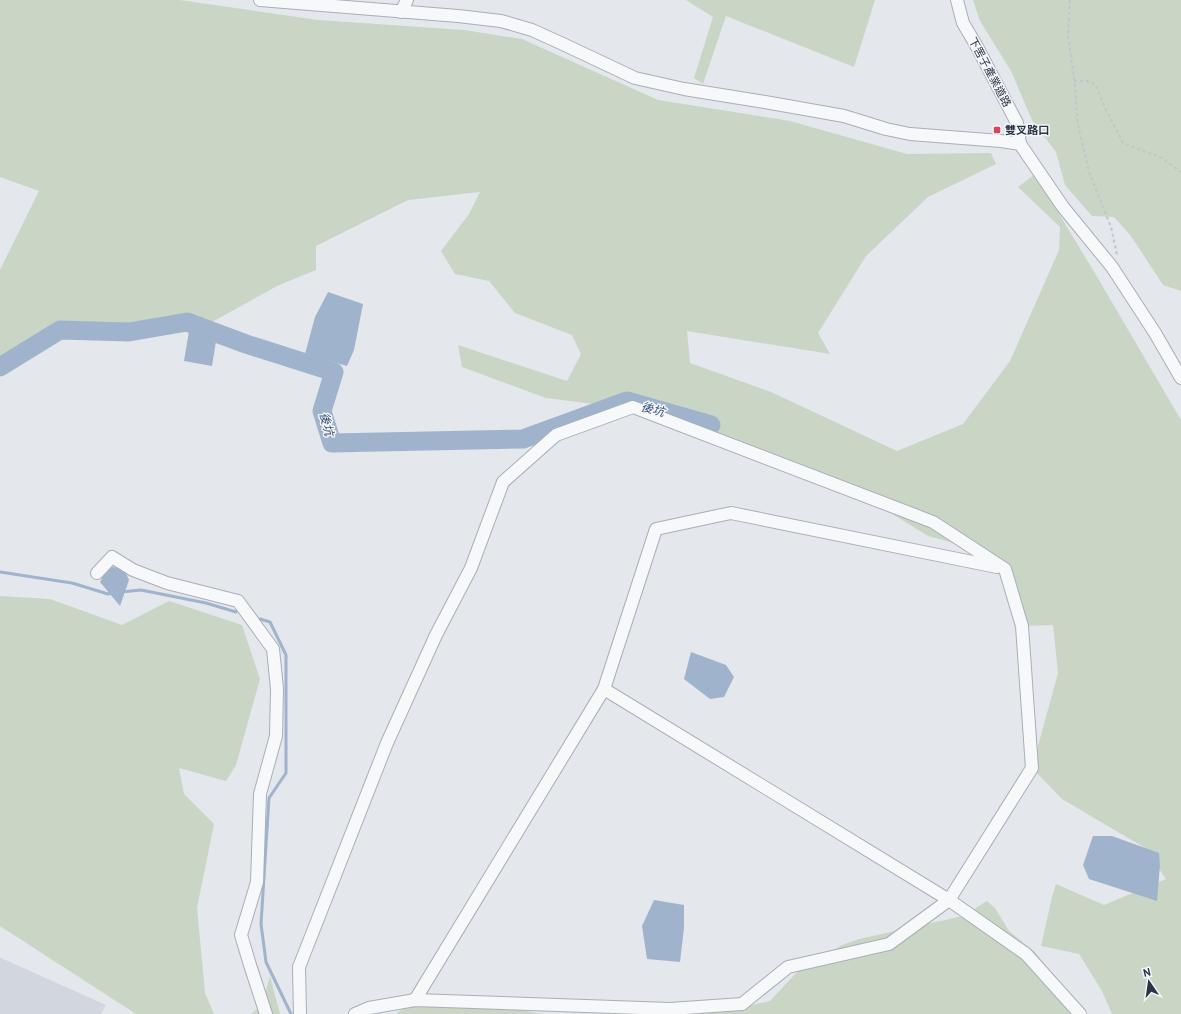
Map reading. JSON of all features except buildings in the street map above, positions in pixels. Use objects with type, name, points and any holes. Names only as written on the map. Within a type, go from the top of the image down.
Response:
[{"type":"street","points":[[260,0],[458,16],[501,21],[532,30],[565,44],[635,78],[684,89],[844,116],[886,129],[910,134],[1002,141],[1020,144],[1063,207],[1112,267],[1155,333],[1181,378]]},
{"type":"street","points":[[401,12],[408,0]]},
{"type":"street","name":"下罟子產業道路","points":[[957,0],[963,23],[1017,122],[1020,144]]},
{"type":"street","points":[[300,1014],[299,967],[387,744],[436,635],[471,568],[503,482],[556,435],[633,407],[933,522],[1005,569],[1022,626],[1032,768],[949,900],[889,944],[788,967],[742,1004],[670,1009],[414,1000],[369,1008],[355,1014]]},
{"type":"street","points":[[414,1000],[604,690],[656,530],[731,513],[1005,569]]},
{"type":"street","points":[[97,573],[112,557],[133,570],[167,583],[238,601],[273,649],[277,689],[276,736],[260,794],[257,882],[241,935],[266,1014]]},
{"type":"street","points":[[604,690],[949,900],[1026,954],[1080,1014]]},
{"type":"path","points":[[1070,0],[1068,34],[1078,125],[1089,172],[1112,227],[1117,258]]},
{"type":"path","points":[[1074,81],[1087,81],[1096,85],[1104,106],[1123,143],[1162,158],[1181,172]]},
{"type":"shaded area","points":[[0,957],[106,1005],[101,1014],[0,1014]]},
{"type":"green space","points":[[0,0],[180,0],[318,20],[464,30],[522,39],[658,100],[790,121],[907,154],[991,153],[996,164],[928,197],[866,256],[818,333],[830,354],[687,331],[690,363],[771,392],[897,451],[963,424],[1010,361],[1059,250],[1060,227],[1018,187],[1035,174],[1181,420],[1181,1014],[1112,1014],[1102,991],[1079,954],[1041,946],[1056,884],[1104,905],[1166,879],[1145,848],[1062,799],[1032,768],[1058,673],[1053,625],[1022,626],[1005,569],[961,545],[928,536],[865,497],[663,413],[546,398],[462,367],[458,345],[567,381],[581,354],[572,335],[515,313],[489,281],[455,274],[441,251],[469,214],[480,192],[408,200],[316,246],[316,270],[277,286],[212,322],[152,331],[29,343],[0,370],[0,270],[39,191],[0,177]]},
{"type":"green space","points":[[686,0],[875,0],[854,67],[726,16],[703,84],[694,78],[713,17]]},
{"type":"green space","points":[[973,0],[1181,0],[1181,291],[1163,285],[1131,236],[1114,217],[1092,216],[1065,185],[1056,152],[1032,120],[1011,71],[980,21]]},
{"type":"green space","points":[[0,596],[50,599],[122,625],[169,601],[242,625],[260,679],[236,765],[226,781],[179,768],[184,794],[214,824],[197,908],[205,993],[214,1014],[136,1014],[0,926]]},
{"type":"green space","points":[[987,901],[995,908],[1009,931],[1035,952],[1074,1001],[1080,1014],[634,1014],[678,1009],[743,1007],[770,1001],[796,973],[842,945],[859,939],[963,916]]},
{"type":"green space","points":[[270,976],[280,1014],[251,1014],[262,1005]]},
{"type":"green space","points":[[505,1003],[530,1012],[544,1014],[397,1014],[413,1004]]},
{"type":"water","points":[[328,292],[363,304],[354,350],[347,366],[305,354],[315,317]]},
{"type":"water","points":[[190,325],[217,335],[212,366],[184,361]]},
{"type":"water","points":[[108,566],[124,569],[129,580],[120,606],[100,582]]},
{"type":"water","points":[[691,652],[726,665],[734,677],[724,697],[710,699],[684,679]]},
{"type":"water","points":[[1093,836],[1112,836],[1159,853],[1160,865],[1157,901],[1089,879],[1083,865]]},
{"type":"water","points":[[654,900],[684,905],[684,928],[680,962],[647,959],[642,926]]},
{"type":"waterway","name":"後坑","points":[[0,367],[60,330],[129,332],[187,322],[246,344],[334,372],[322,411],[332,443],[523,439],[627,401],[711,425]]},
{"type":"waterway","points":[[0,572],[72,583],[108,594],[113,593]]},
{"type":"waterway","points":[[121,592],[141,590],[206,603],[236,612]]},
{"type":"waterway","points":[[260,619],[270,622],[286,655],[286,773],[269,798],[261,924],[266,962],[291,1014]]},
{"type":"place","name":"雙叉路口","points":[[997,130]]}]
